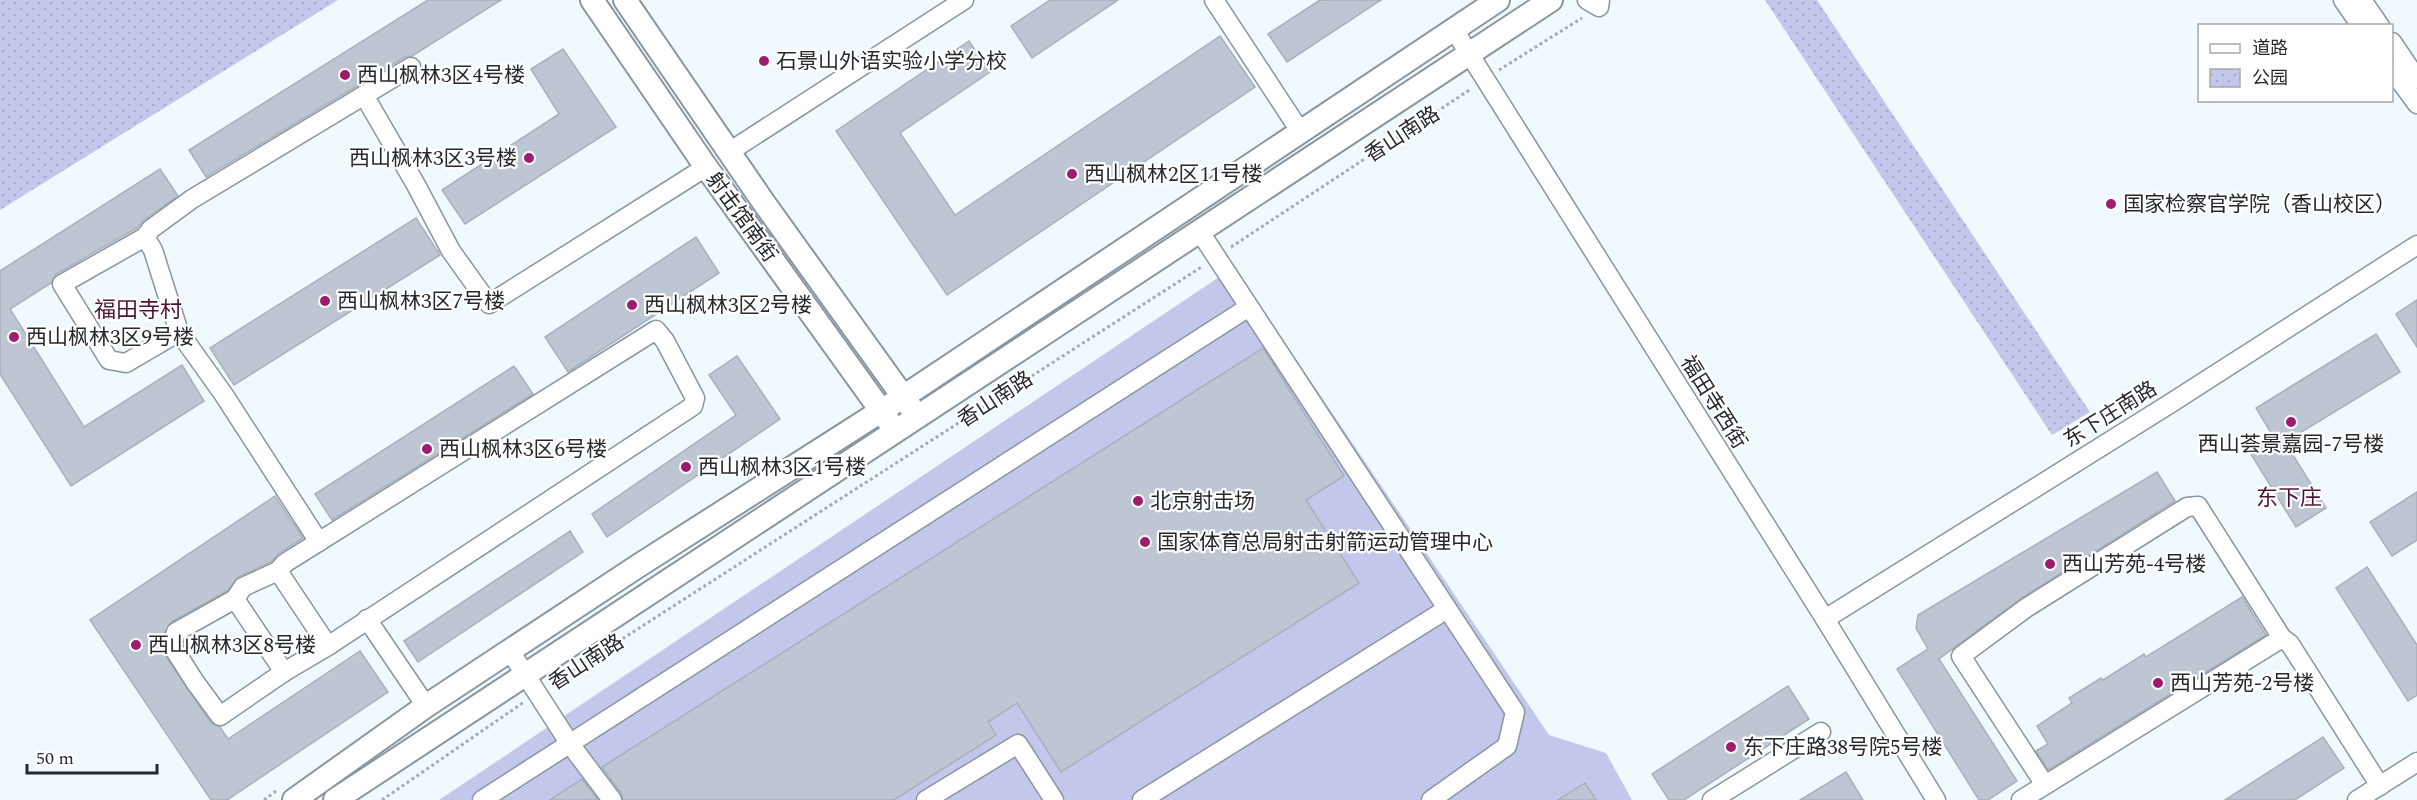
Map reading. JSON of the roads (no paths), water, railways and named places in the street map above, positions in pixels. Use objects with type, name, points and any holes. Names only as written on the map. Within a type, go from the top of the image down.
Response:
[{"type":"main road","name":"射击馆南街","points":[[592,0],[706,167],[896,432]]},
{"type":"main road","name":"射击馆南街","points":[[625,0],[729,152],[917,417]]},
{"type":"main road","points":[[294,800],[426,706],[903,397],[1498,0]]},
{"type":"main road","name":"香山南路","points":[[335,800],[532,684],[917,417],[1551,0]]},
{"type":"street","points":[[729,152],[964,0]]},
{"type":"street","points":[[1214,0],[1300,131]]},
{"type":"street","points":[[2343,0],[2360,24]]},
{"type":"street","points":[[2362,0],[2379,24]]},
{"type":"street","name":"福田寺西街","points":[[1453,28],[1825,619],[1936,800]]},
{"type":"street","points":[[2393,45],[2417,79]]},
{"type":"street","points":[[179,332],[126,363],[110,360],[62,284],[145,237],[151,229],[192,199],[411,67]]},
{"type":"street","points":[[2393,73],[2417,104]]},
{"type":"street","points":[[364,95],[451,251],[489,304],[706,167]]},
{"type":"street","points":[[1200,232],[1515,712],[1507,746],[1431,800]]},
{"type":"street","points":[[145,237],[153,250],[179,332],[224,395],[319,542]]},
{"type":"street","name":"东下庄南路","points":[[1825,619],[2171,403],[2417,245]]},
{"type":"street","points":[[482,800],[1249,307]]},
{"type":"street","points":[[656,330],[665,341],[695,398],[693,406],[220,716],[172,646],[176,632],[235,599],[243,587],[278,572],[285,564],[319,542],[656,330]]},
{"type":"street","points":[[2045,785],[1960,656],[2026,608],[2187,507],[2198,506],[2282,638],[2290,644],[2380,786]]},
{"type":"street","points":[[278,572],[328,646]]},
{"type":"street","points":[[235,599],[284,672]]},
{"type":"street","points":[[1142,800],[1447,609]]},
{"type":"street","points":[[367,619],[426,706]]},
{"type":"street","points":[[2021,800],[2282,638]]},
{"type":"street","points":[[510,651],[570,744],[612,800]]},
{"type":"street","points":[[1712,800],[1821,732]]},
{"type":"street","points":[[926,800],[1018,744],[1054,800]]},
{"type":"street","points":[[2357,800],[2417,762]]},
{"type":"place","name":"石景山外语实验小学分校","points":[[764,61]]},
{"type":"place","name":"西山枫林3区4号楼","points":[[345,75]]},
{"type":"place","name":"西山枫林3区3号楼","points":[[529,158]]},
{"type":"place","name":"西山枫林2区11号楼","points":[[1072,174]]},
{"type":"place","name":"国家检察官学院（香山校区）","points":[[2111,204]]},
{"type":"place","name":"西山枫林3区7号楼","points":[[325,301]]},
{"type":"place","name":"西山枫林3区2号楼","points":[[632,305]]},
{"type":"place","name":"西山枫林3区9号楼","points":[[14,337]]},
{"type":"place","name":"西山荟景嘉园-7号楼","points":[[2291,422]]},
{"type":"place","name":"西山枫林3区6号楼","points":[[427,449]]},
{"type":"place","name":"西山枫林3区1号楼","points":[[686,467]]},
{"type":"place","name":"北京射击场","points":[[1138,501]]},
{"type":"place","name":"国家体育总局射击射箭运动管理中心","points":[[1145,542]]},
{"type":"place","name":"西山芳苑-4号楼","points":[[2050,564]]},
{"type":"place","name":"西山枫林3区8号楼","points":[[136,645]]},
{"type":"place","name":"西山芳苑-2号楼","points":[[2158,683]]},
{"type":"place","name":"东下庄路38号院5号楼","points":[[1731,747]]},
{"type":"district","name":"福田寺村","points":[[138,309]]},
{"type":"district","name":"东下庄","points":[[2289,497]]}]
